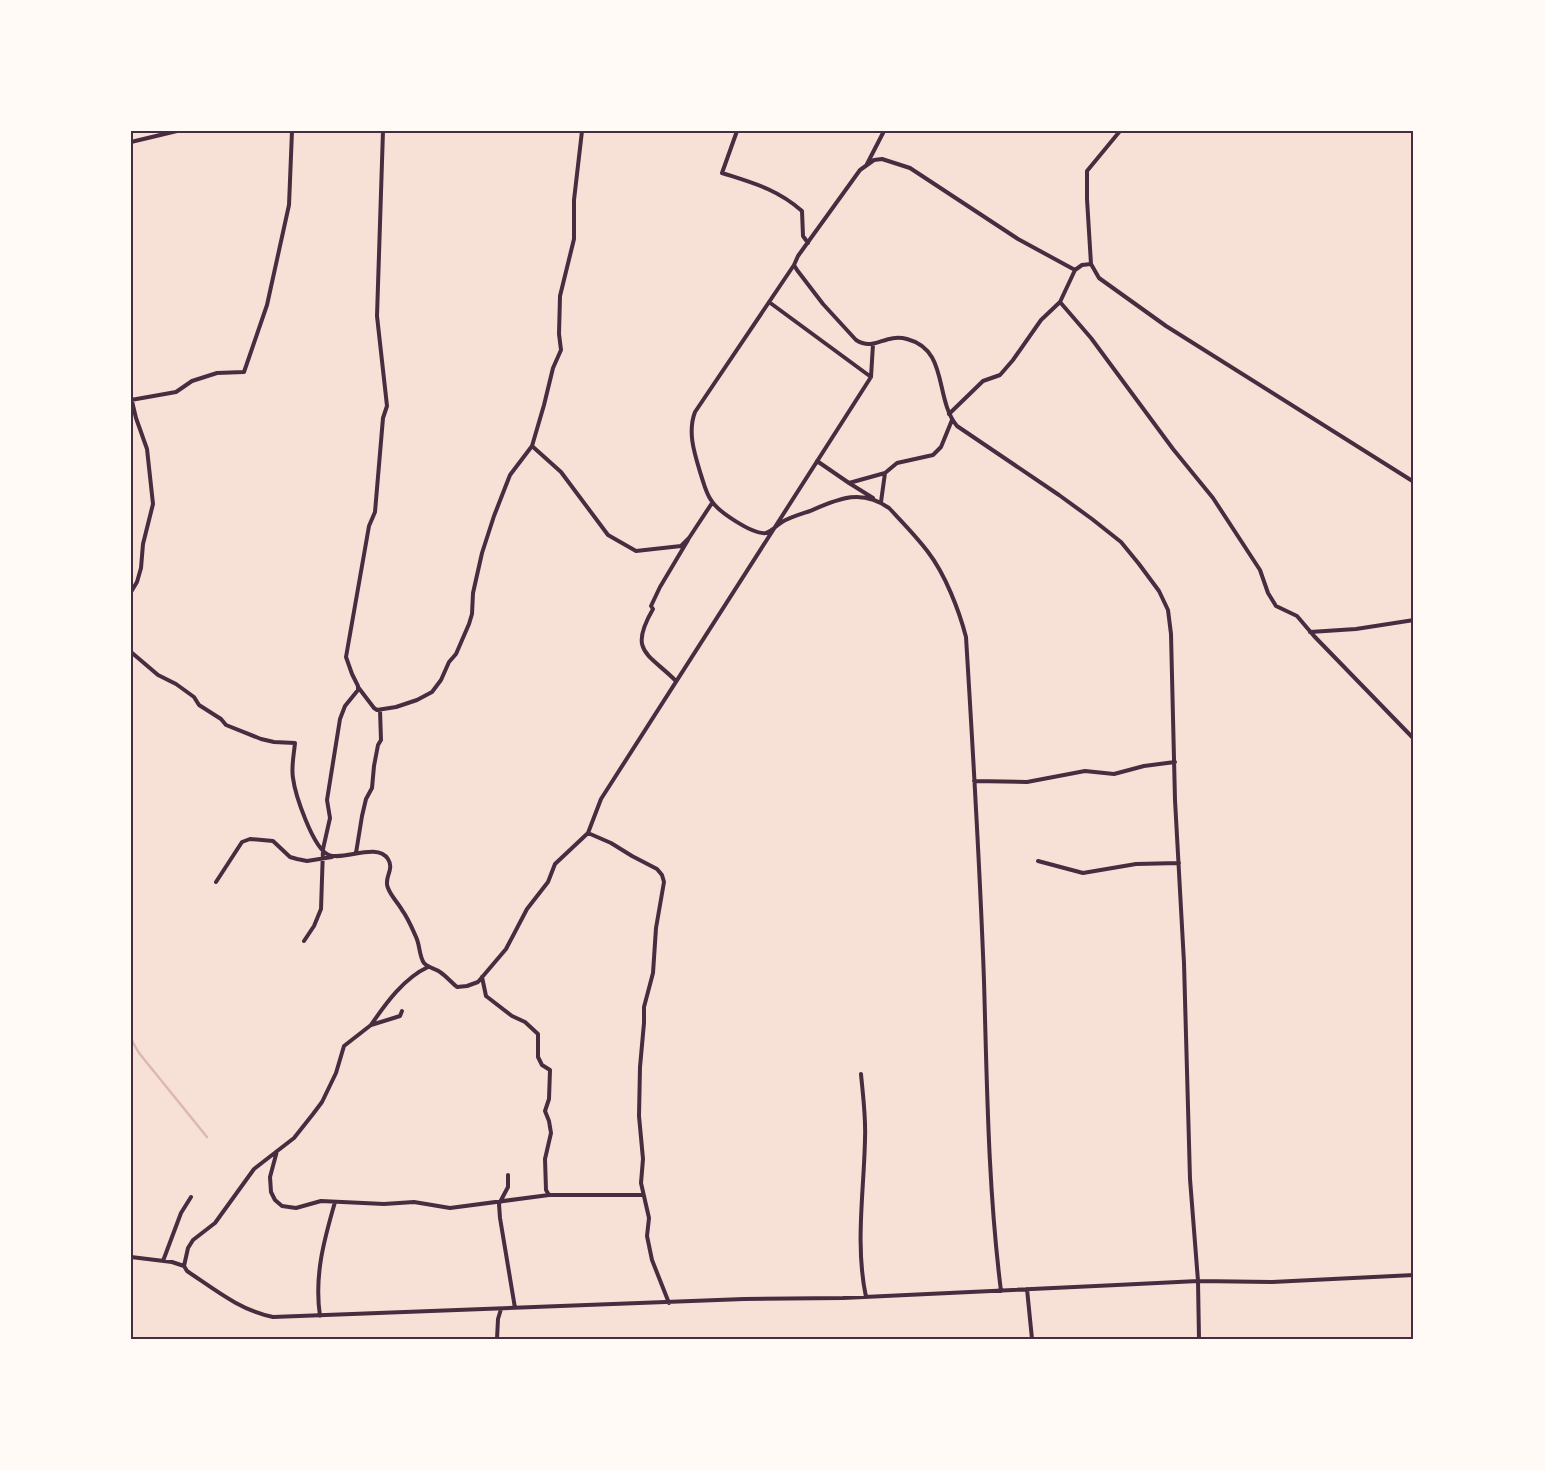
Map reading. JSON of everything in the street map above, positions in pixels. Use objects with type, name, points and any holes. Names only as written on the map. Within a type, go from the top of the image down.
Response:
[{"type":"street","points":[[131,142],[177,131]]},
{"type":"street","points":[[131,592],[137,582],[141,568],[143,544],[153,504],[147,449],[131,399],[176,392],[192,381],[217,373],[244,372],[267,305],[289,205],[292,131]]},
{"type":"street","points":[[383,131],[377,316],[387,406],[384,418],[375,512],[369,526],[346,657],[358,687],[374,708],[380,710],[417,700],[432,692],[441,680],[449,662],[456,654],[469,624],[473,593],[482,553],[499,500],[510,475],[532,446],[553,368],[561,350],[560,296],[574,239],[574,200],[582,131]]},
{"type":"street","points":[[738,131],[722,173],[768,188],[788,199],[802,211],[803,236],[808,243]]},
{"type":"street","points":[[867,164],[884,131]]},
{"type":"street","points":[[1120,131],[1087,171],[1091,264],[1099,278],[1166,326],[1414,482]]},
{"type":"street","points":[[874,499],[861,497],[842,498],[782,522],[765,533],[754,530],[720,510],[712,503],[699,466],[691,435],[691,423],[695,412],[798,256],[860,170],[874,160],[882,159],[910,168],[1018,239],[1075,270]]},
{"type":"street","points":[[794,264],[823,304],[856,340],[862,344],[873,344],[888,338],[898,337],[918,343],[926,348],[936,364],[952,420],[966,433],[1051,490],[1099,524],[1120,542],[1159,590],[1168,610],[1172,634],[1174,762],[1184,963],[1190,1179],[1198,1281],[1199,1339]]},
{"type":"street","points":[[949,414],[983,381],[1000,375],[1041,320],[1060,302],[1075,270],[1082,265],[1091,264]]},
{"type":"street","points":[[768,302],[872,377]]},
{"type":"street","points":[[1060,302],[1091,338],[1173,449],[1214,498],[1260,570],[1268,593],[1276,606],[1297,616],[1310,632],[1414,739]]},
{"type":"street","points":[[216,882],[242,842],[250,839],[273,842],[290,857],[297,859],[307,860],[376,852],[386,857],[390,864],[391,871],[386,882],[387,888],[406,916],[418,941],[423,962],[428,967],[442,973],[457,987],[478,982],[506,949],[527,909],[548,882],[555,864],[588,833],[600,799],[622,769],[676,680],[872,377],[873,344]]},
{"type":"street","points":[[849,483],[886,473],[897,463],[933,455],[941,447],[952,420]]},
{"type":"street","points":[[532,446],[561,472],[608,535],[636,551],[680,546],[689,538]]},
{"type":"street","points":[[817,461],[889,508],[928,553],[942,576],[962,621],[966,637],[984,981],[988,1129],[1000,1291]]},
{"type":"street","points":[[881,502],[886,473]]},
{"type":"street","points":[[676,680],[649,657],[641,646],[641,639],[644,627],[653,609],[651,606],[660,587],[712,503]]},
{"type":"street","points":[[1310,632],[1356,629],[1414,620]]},
{"type":"street","points":[[131,652],[158,675],[176,684],[194,697],[199,705],[226,725],[267,740],[295,743],[292,777],[298,803],[311,831],[323,849],[328,855],[336,856]]},
{"type":"street","points":[[304,941],[314,926],[321,909],[322,858],[330,818],[327,800],[340,719],[345,706],[358,687]]},
{"type":"street","points":[[356,853],[362,816],[366,799],[372,788],[374,766],[378,745],[381,740],[380,710]]},
{"type":"street","points":[[974,781],[1027,782],[1085,772],[1114,774],[1144,766],[1174,762]]},
{"type":"street","points":[[588,833],[611,843],[656,869],[662,875],[664,882],[656,928],[653,973],[644,1007],[639,1116],[643,1159],[641,1183],[649,1218],[647,1236],[652,1260],[669,1303]]},
{"type":"street","points":[[1038,861],[1083,872],[1136,864],[1179,863]]},
{"type":"street","points":[[428,967],[415,973],[382,1008],[371,1025],[344,1046],[336,1073],[322,1102],[294,1138],[254,1169],[216,1223],[193,1240],[188,1248],[184,1266],[187,1271],[242,1307],[273,1317],[744,1299],[866,1297],[1198,1281],[1272,1282],[1414,1275]]},
{"type":"street","points":[[482,977],[486,996],[512,1016],[525,1022],[538,1034],[538,1057],[542,1065],[550,1070],[549,1099],[545,1111],[549,1121],[550,1133],[545,1159],[546,1190],[549,1195]]},
{"type":"street","points":[[371,1025],[400,1016],[402,1011]]},
{"type":"street","points":[[861,1074],[865,1102],[866,1137],[861,1224],[862,1275],[866,1297]]},
{"type":"street","points":[[277,1151],[270,1177],[271,1192],[275,1200],[282,1206],[296,1208],[321,1201],[384,1204],[414,1202],[450,1208],[549,1195],[643,1196]]},
{"type":"street","points":[[508,1175],[508,1187],[500,1202],[500,1218],[515,1308]]},
{"type":"street","points":[[164,1261],[181,1213],[191,1197]]},
{"type":"street","points":[[320,1316],[318,1298],[319,1270],[335,1202]]},
{"type":"street","points":[[131,1257],[164,1261],[184,1266]]},
{"type":"street","points":[[1027,1290],[1032,1339]]},
{"type":"street","points":[[497,1339],[498,1319],[501,1309]]},
{"type":"waterway","points":[[131,1039],[139,1053],[207,1137]]}]
